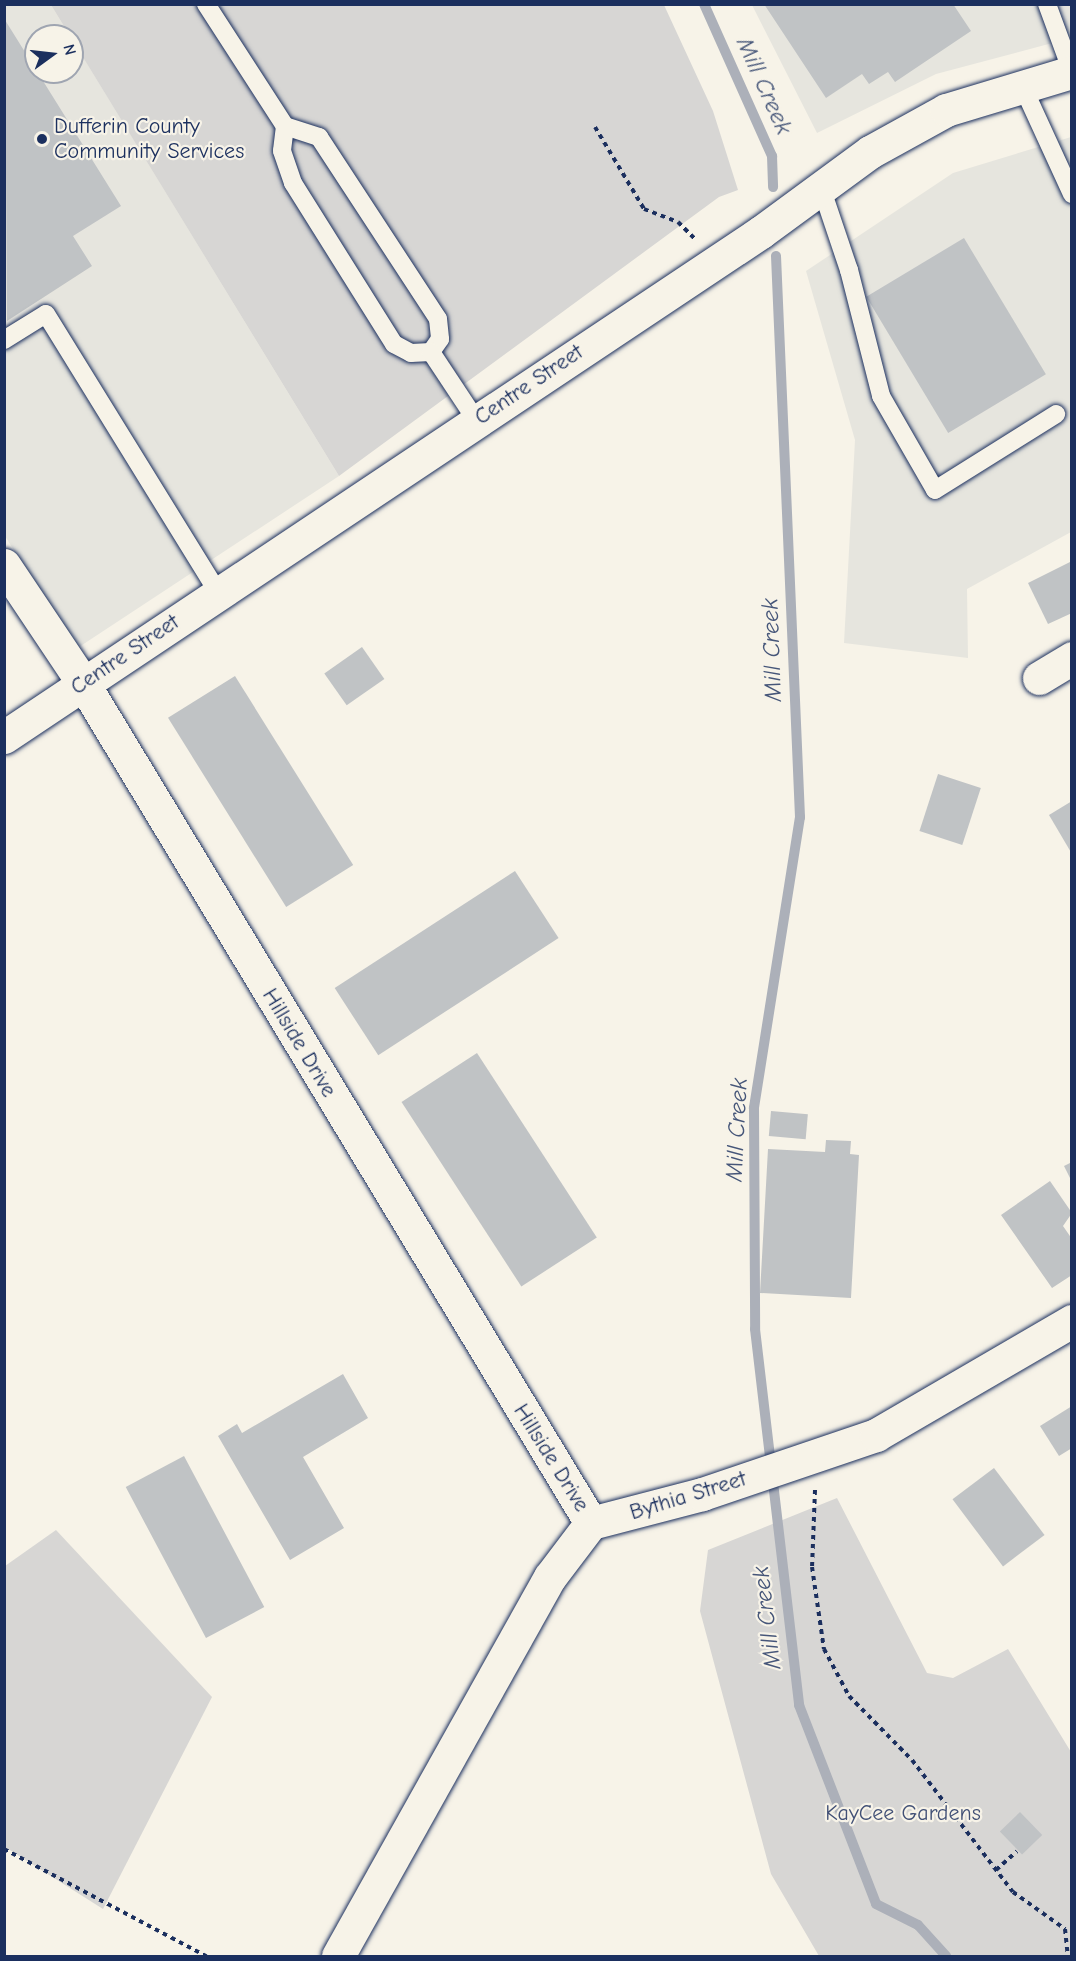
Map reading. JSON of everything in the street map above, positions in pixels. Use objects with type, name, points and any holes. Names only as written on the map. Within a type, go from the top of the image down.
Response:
[{"type":"street","name":"Centre Street","points":[[4,737],[821,187],[945,110],[1071,72]]},
{"type":"street","name":"Hillside Drive","points":[[4,565],[83,683],[591,1523]]},
{"type":"street","points":[[1039,678],[1071,658]]},
{"type":"street","name":"Bythia Street","points":[[591,1523],[702,1494],[876,1435],[1071,1321]]},
{"type":"street","points":[[338,1956],[550,1577],[591,1523]]},
{"type":"lane","points":[[206,4],[285,126],[319,137],[438,319],[440,339],[431,352]]},
{"type":"lane","points":[[1047,4],[1071,72]]},
{"type":"lane","points":[[1022,85],[1071,194]]},
{"type":"lane","points":[[285,126],[282,151],[293,183],[394,344],[411,353],[431,352]]},
{"type":"lane","points":[[821,187],[849,270],[881,396],[935,490],[1056,414]]},
{"type":"lane","points":[[4,340],[46,314],[218,593]]},
{"type":"lane","points":[[431,352],[476,420]]},
{"type":"path","points":[[595,127],[644,209],[690,230],[708,265]]},
{"type":"path","points":[[814,1497],[812,1567],[824,1649],[849,1696],[912,1760],[1013,1892],[1065,1929],[1068,1956]]},
{"type":"path","points":[[4,1849],[206,1956]]},
{"type":"path","points":[[996,1870],[1017,1851]]},
{"type":"shaded area","points":[[5,5],[51,5],[63,24],[24,24],[24,84],[84,84],[84,59],[339,476],[76,649],[5,536]]},
{"type":"shaded area","points":[[752,5],[1071,5],[1071,38],[936,74],[817,133]]},
{"type":"shaded area","points":[[1071,137],[1071,532],[967,589],[968,658],[844,643],[855,440],[806,271],[953,173]]},
{"type":"green space","points":[[51,5],[664,5],[713,111],[738,190],[719,197],[339,476],[84,59],[84,24],[63,24]]},
{"type":"green space","name":"KayCee Gardens","points":[[837,1498],[927,1673],[953,1678],[1008,1649],[1071,1752],[1071,1956],[819,1956],[771,1874],[700,1611],[708,1550]]},
{"type":"green space","points":[[56,1530],[212,1697],[103,1909],[5,1847],[5,1566]]},
{"type":"building","points":[[764,4],[953,4],[971,31],[895,82],[888,72],[869,84],[862,74],[826,98]]},
{"type":"building","name":"Dufferin County Community Services","points":[[5,20],[24,50],[24,84],[45,84],[121,206],[73,236],[92,266],[7,321]]},
{"type":"building","points":[[964,238],[1046,374],[948,433],[866,297]]},
{"type":"building","points":[[1072,561],[1072,613],[1048,624],[1028,583]]},
{"type":"building","points":[[362,647],[384,679],[347,705],[324,673]]},
{"type":"building","points":[[235,676],[353,865],[286,907],[168,718]]},
{"type":"building","points":[[938,774],[981,788],[962,845],[919,831]]},
{"type":"building","points":[[1072,801],[1072,854],[1049,815]]},
{"type":"building","points":[[515,871],[559,938],[378,1055],[335,988]]},
{"type":"building","points":[[477,1053],[597,1238],[521,1287],[402,1102]]},
{"type":"building","points":[[771,1111],[808,1114],[806,1139],[769,1136]]},
{"type":"building","points":[[826,1140],[851,1141],[850,1154],[859,1155],[851,1298],[760,1293],[768,1149],[825,1152]]},
{"type":"building","points":[[1072,1162],[1072,1182],[1064,1166]]},
{"type":"building","points":[[1050,1181],[1072,1213],[1063,1226],[1072,1239],[1072,1275],[1052,1288],[1001,1215]]},
{"type":"building","points":[[343,1374],[368,1418],[303,1457],[344,1528],[290,1560],[218,1436],[237,1424],[242,1433]]},
{"type":"building","points":[[1072,1406],[1072,1448],[1059,1456],[1040,1426]]},
{"type":"building","points":[[184,1456],[264,1607],[206,1638],[126,1487]]},
{"type":"building","points":[[994,1468],[1045,1535],[1003,1566],[952,1499]]},
{"type":"building","points":[[1020,1812],[1042,1835],[1022,1854],[1000,1831]]},
{"type":"waterway","name":"Mill Creek","points":[[704,4],[772,156],[773,187]]},
{"type":"waterway","name":"Mill Creek","points":[[776,256],[800,817],[754,1108],[755,1329],[799,1705],[876,1904],[918,1925],[946,1956]]},
{"type":"place","name":"Dufferin County Community Services","points":[[42,139]]}]
